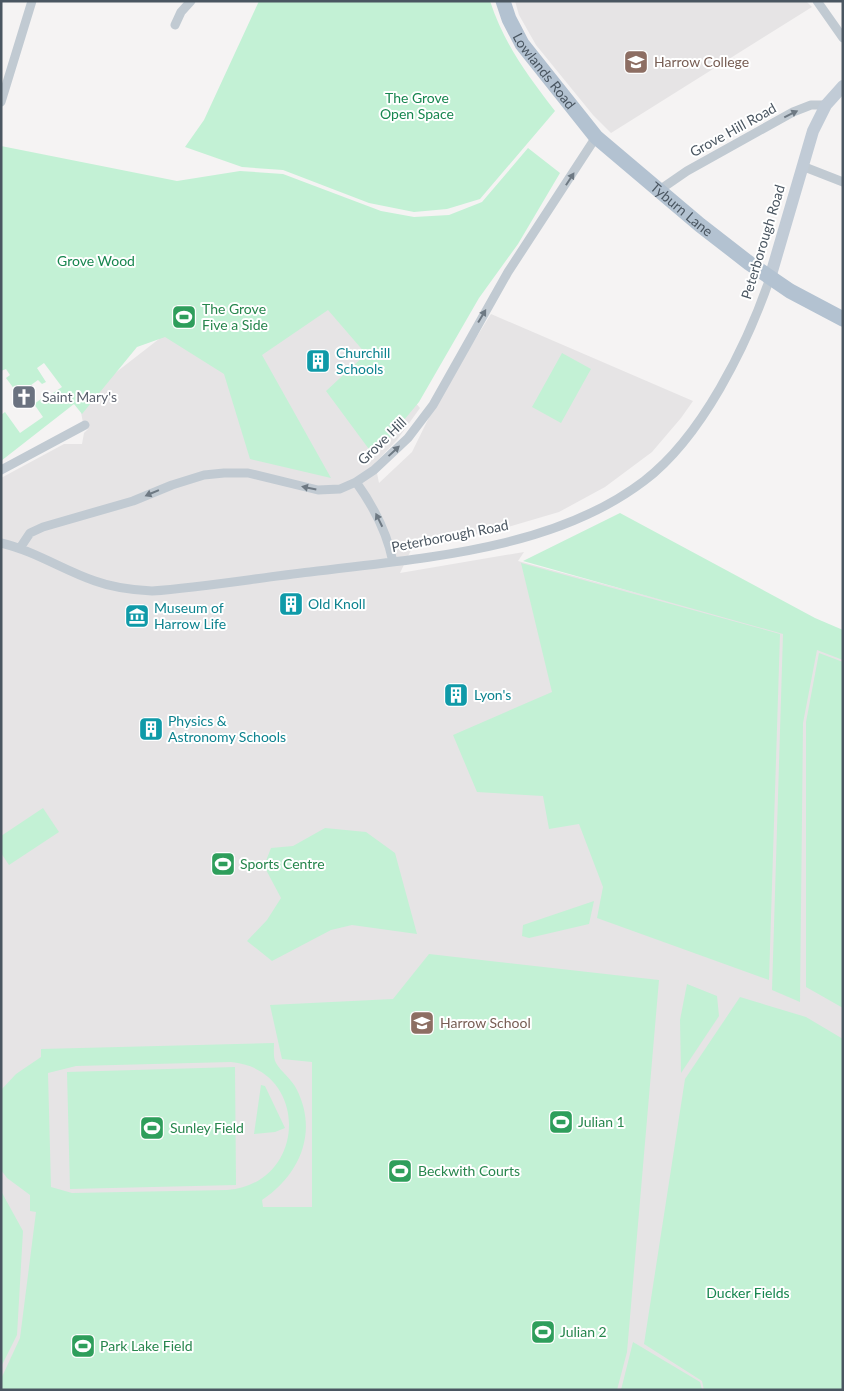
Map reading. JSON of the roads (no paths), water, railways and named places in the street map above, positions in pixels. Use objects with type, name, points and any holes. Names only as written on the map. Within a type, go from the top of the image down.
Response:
[{"type":"main road","name":"Lowlands Road","points":[[503,1],[509,19],[522,44],[596,137]]},
{"type":"main road","name":"Peterborough Road","points":[[770,278],[813,131],[826,105],[843,86]]},
{"type":"main road","name":"Tyburn Lane","points":[[596,137],[658,191],[770,278],[843,319]]},
{"type":"street","points":[[1,102],[32,1]]},
{"type":"street","points":[[175,26],[181,12],[191,1]]},
{"type":"street","points":[[817,1],[832,25],[843,38]]},
{"type":"street","name":"Grove Hill Road","points":[[658,191],[687,171],[793,112],[811,105],[826,105]]},
{"type":"street","name":"Grove Hill","points":[[20,548],[30,533],[43,527],[132,501],[172,485],[204,476],[224,472],[248,473],[318,490],[340,489],[356,482],[374,470],[408,438],[433,405],[508,272],[596,137]]},
{"type":"street","points":[[802,166],[843,182]]},
{"type":"street","name":"Peterborough Road","points":[[1,543],[20,548],[94,581],[124,589],[152,591],[393,562],[493,545],[573,522],[645,480],[679,448],[710,405],[735,360],[770,278]]},
{"type":"street","points":[[1,470],[85,425]]},
{"type":"street","points":[[356,482],[380,522],[389,543],[393,562]]},
{"type":"place","name":"Harrow College","points":[[636,62]]},
{"type":"place","name":"The Grove Five a Side","points":[[184,317]]},
{"type":"place","name":"Churchill Schools","points":[[318,361]]},
{"type":"place","name":"Saint Mary's","points":[[24,397]]},
{"type":"place","name":"Old Knoll","points":[[291,604]]},
{"type":"place","name":"Museum of Harrow Life","points":[[137,616]]},
{"type":"place","name":"Lyon's","points":[[456,695]]},
{"type":"place","name":"Physics & Astronomy Schools","points":[[151,729]]},
{"type":"place","name":"Sports Centre","points":[[223,864]]},
{"type":"place","name":"Harrow School","points":[[422,1023]]},
{"type":"place","name":"Julian 1","points":[[561,1122]]},
{"type":"place","name":"Sunley Field","points":[[152,1128]]},
{"type":"place","name":"Beckwith Courts","points":[[400,1171]]},
{"type":"place","name":"Julian 2","points":[[543,1332]]},
{"type":"place","name":"Park Lake Field","points":[[83,1346]]},
{"type":"park label","name":"The Grove Open Space","points":[[417,106]]},
{"type":"park label","name":"Grove Wood","points":[[96,261]]},
{"type":"park label","name":"Ducker Fields","points":[[748,1293]]}]
